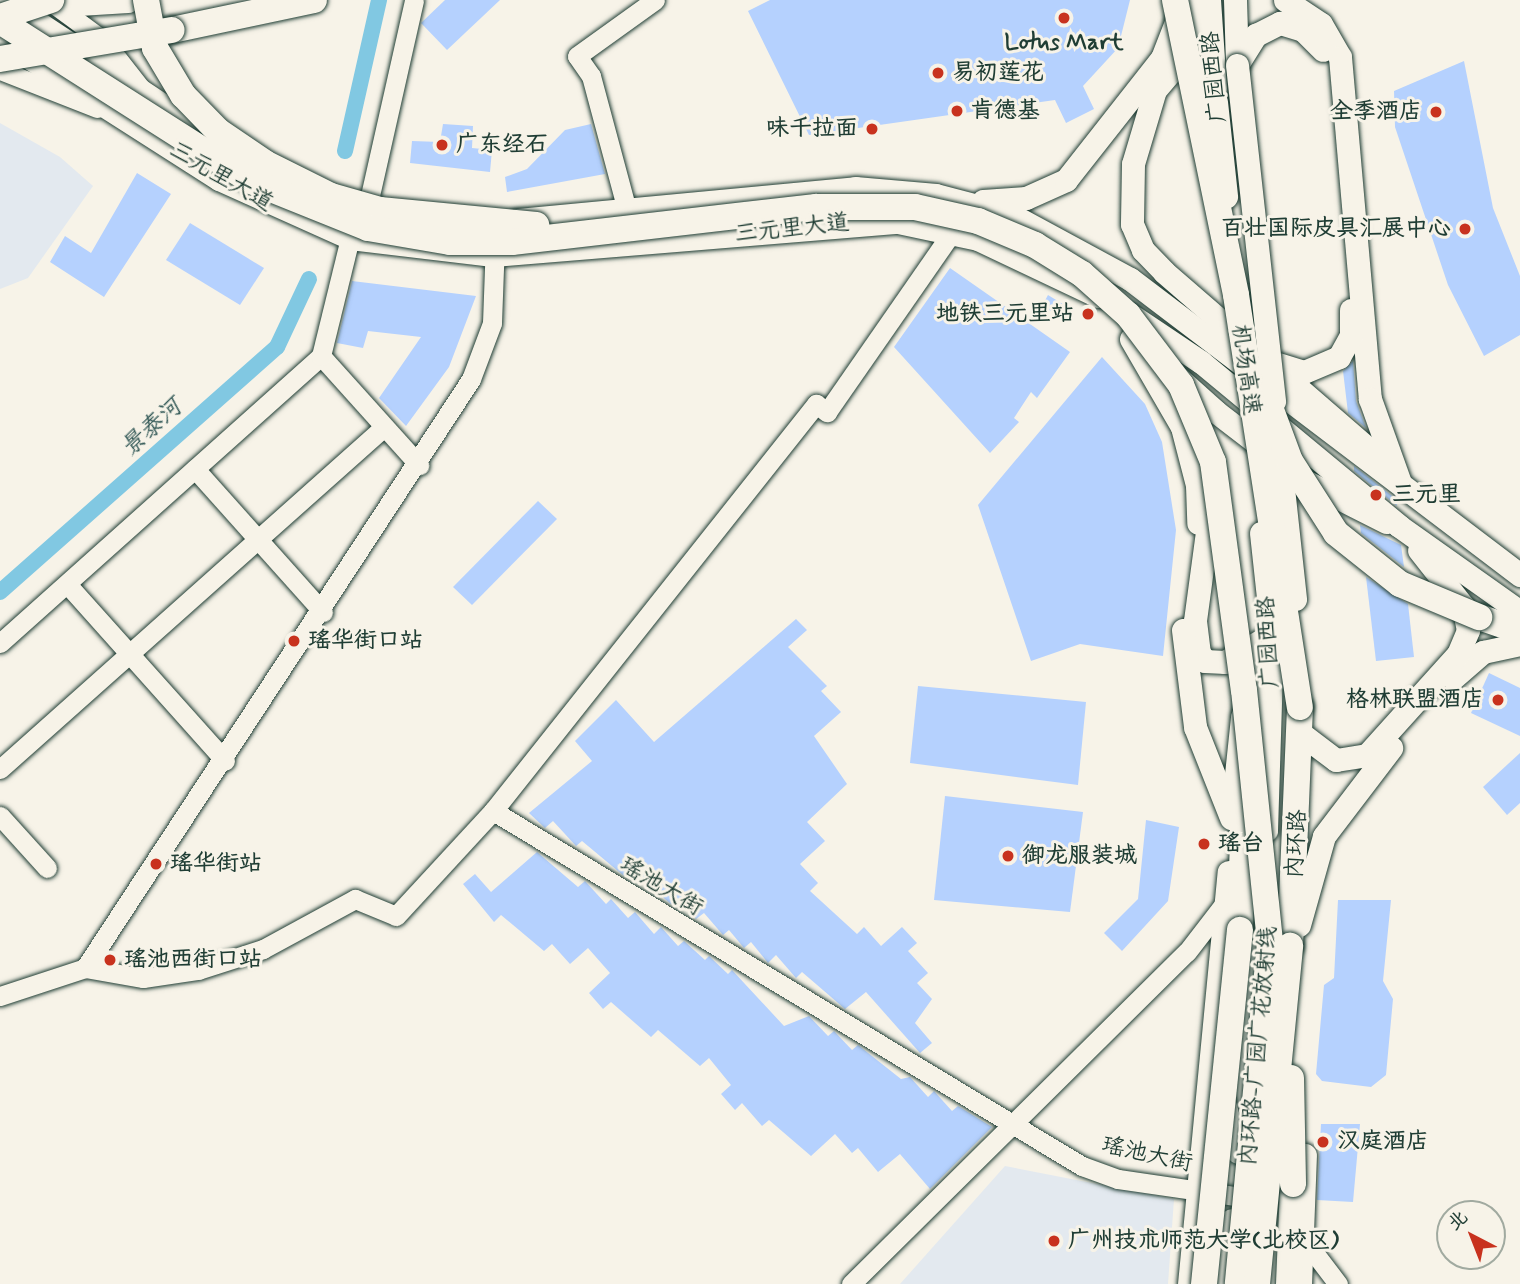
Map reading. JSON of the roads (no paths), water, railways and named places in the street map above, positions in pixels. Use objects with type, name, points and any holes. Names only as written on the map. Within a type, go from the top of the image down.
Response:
[{"type":"highway","points":[[38,0],[128,0]]},
{"type":"highway","points":[[0,19],[49,0]]},
{"type":"highway","points":[[146,0],[155,48],[193,107],[245,150],[331,196],[430,220],[688,225]]},
{"type":"highway","points":[[172,30],[247,0]]},
{"type":"highway","points":[[3,71],[172,30],[314,0]]},
{"type":"highway","name":"机场高速","points":[[1176,0],[1236,295],[1293,645],[1302,739]]},
{"type":"highway","points":[[1192,0],[1213,182]]},
{"type":"highway","points":[[0,19],[221,164],[347,222],[426,240],[489,242],[688,225],[844,205],[915,207],[1012,234],[1098,287],[1163,357],[1206,441],[1224,514],[1246,726],[1240,930],[1204,1284]]},
{"type":"highway","points":[[1236,295],[1280,437],[1324,519],[1350,548],[1400,584],[1479,617],[1520,630]]},
{"type":"highway","name":"内环路-广园广花放射线","points":[[1238,1284],[1270,943],[1246,726]]},
{"type":"highway","name":"内环路","points":[[1294,936],[1302,739]]},
{"type":"highway","points":[[1294,936],[1296,1282]]},
{"type":"highway","name":"内环路-广园广花放射线","points":[[1257,1284],[1294,936]]},
{"type":"main road","name":"三元里大道","points":[[4,0],[147,96],[267,169],[367,209],[504,221],[628,214],[855,188],[972,202],[1053,233],[1158,299],[1520,575]]},
{"type":"main road","points":[[972,202],[1046,191],[1084,162],[1170,47],[1176,0]]},
{"type":"main road","name":"广园西路","points":[[1209,0],[1216,102],[1272,634],[1271,747],[1253,997],[1224,1284]]},
{"type":"main road","name":"广园西路","points":[[1235,0],[1237,65],[1298,630],[1302,739]]},
{"type":"main road","points":[[1285,0],[1321,24],[1339,57],[1370,399],[1382,447],[1403,488]]},
{"type":"main road","points":[[1237,65],[1249,42],[1280,23],[1314,38],[1327,62],[1338,161],[1352,319],[1346,346],[1331,362],[1304,372],[1266,358]]},
{"type":"main road","name":"三元里大道","points":[[0,38],[117,116],[259,201],[350,238],[493,255],[855,221],[953,232],[1096,295],[1201,362],[1399,526],[1520,612]]},
{"type":"main road","points":[[1213,66],[1204,57],[1185,56],[1155,90],[1139,139],[1129,204],[1143,250],[1194,299],[1349,428],[1403,488]]},
{"type":"main road","points":[[1053,233],[1194,299]]},
{"type":"main road","points":[[1096,295],[1152,369],[1193,463],[1199,510],[1184,622],[1185,663],[1203,756],[1232,821]]},
{"type":"main road","points":[[1272,634],[1225,662],[1205,661],[1196,643],[1212,516],[1193,428],[1200,411],[1217,410],[1331,499],[1399,526],[1463,606],[1466,640],[1367,755],[1336,760],[1302,739]]},
{"type":"main road","points":[[1189,1284],[1228,899],[1242,717],[1272,634]]},
{"type":"main road","points":[[1269,1284],[1295,1005],[1294,936],[1316,856],[1350,797],[1471,660],[1498,645],[1520,644]]},
{"type":"main road","points":[[1291,1058],[1304,1133],[1306,1242],[1296,1282]]},
{"type":"main road","points":[[1212,1059],[1238,1152]]},
{"type":"street","points":[[49,0],[103,40],[147,96]]},
{"type":"street","points":[[367,209],[414,0]]},
{"type":"street","points":[[628,214],[591,76],[577,56],[655,0]]},
{"type":"street","points":[[3,71],[117,116]]},
{"type":"street","points":[[85,968],[225,761],[419,465],[486,343],[494,306],[493,255],[504,221]]},
{"type":"street","points":[[0,996],[85,968],[143,978],[198,970],[263,949],[355,899],[396,916],[493,811],[816,404],[827,412],[953,232]]},
{"type":"street","points":[[0,643],[321,356],[350,238]]},
{"type":"street","points":[[1096,295],[1217,410]]},
{"type":"street","points":[[321,356],[419,465]]},
{"type":"street","points":[[0,769],[131,656],[384,426]]},
{"type":"street","points":[[195,469],[323,612]]},
{"type":"street","points":[[67,584],[225,761]]},
{"type":"street","name":"瑶池大街","points":[[493,811],[1102,1175],[1234,1196]]},
{"type":"street","points":[[0,816],[47,867]]},
{"type":"street","points":[[851,1284],[1188,952],[1228,899]]},
{"type":"street","points":[[1253,997],[1282,996],[1295,1005]]},
{"type":"street","points":[[1306,1242],[1338,1284]]},
{"type":"waterway","name":"景泰河","points":[[345,151],[379,0]]},
{"type":"waterway","name":"景泰河","points":[[0,592],[277,347],[309,279]]},
{"type":"place","name":"Lotus Mart","points":[[1064,18]]},
{"type":"place","name":"易初莲花","points":[[938,73]]},
{"type":"place","name":"肯德基","points":[[957,111]]},
{"type":"place","name":"全季酒店","points":[[1436,112]]},
{"type":"place","name":"味千拉面","points":[[872,129]]},
{"type":"place","name":"广东经石","points":[[442,145]]},
{"type":"place","name":"百壮国际皮具汇展中心","points":[[1465,229]]},
{"type":"place","name":"地铁三元里站","points":[[1088,314]]},
{"type":"place","name":"三元里","points":[[1376,495]]},
{"type":"place","name":"瑶华街口站","points":[[294,641]]},
{"type":"place","name":"格林联盟酒店","points":[[1498,700]]},
{"type":"place","name":"瑶台","points":[[1204,844]]},
{"type":"place","name":"御龙服装城","points":[[1008,856]]},
{"type":"place","name":"瑶华街站","points":[[156,864]]},
{"type":"place","name":"瑶池西街口站","points":[[110,960]]},
{"type":"place","name":"汉庭酒店","points":[[1323,1142]]},
{"type":"place","name":"广州技术师范大学(北校区)","points":[[1054,1241]]}]
